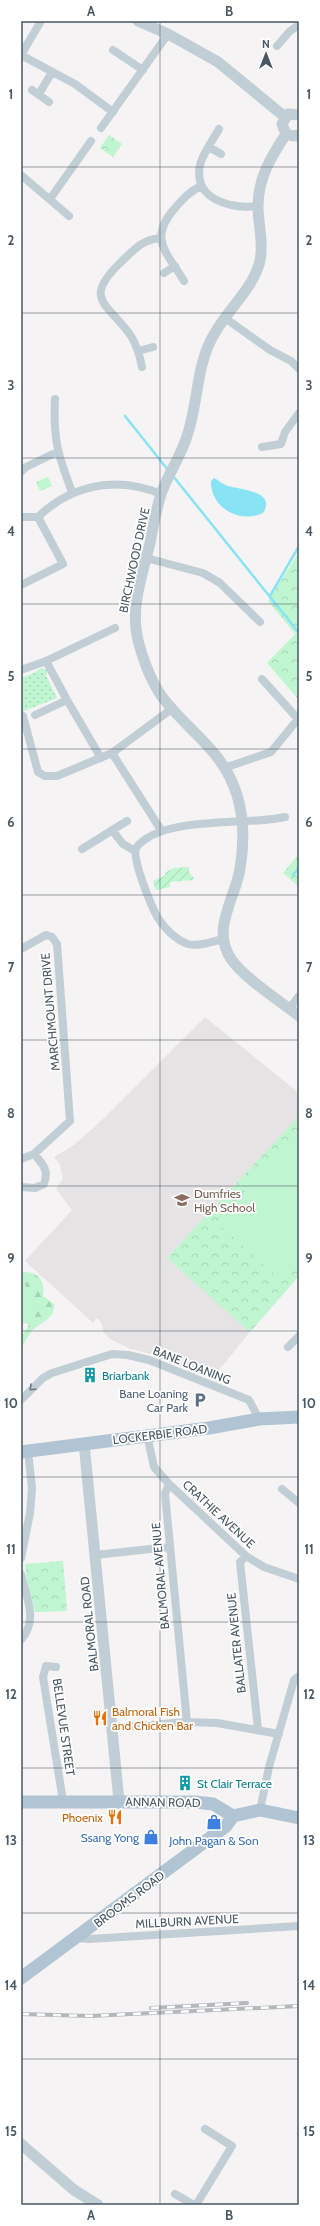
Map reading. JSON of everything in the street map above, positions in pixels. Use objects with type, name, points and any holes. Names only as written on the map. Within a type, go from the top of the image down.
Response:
[{"type":"main road","name":"LOCKERBIE ROAD","points":[[24,1452],[84,1443],[209,1428],[259,1419],[299,1417]]},
{"type":"main road","name":"ANNAN ROAD","points":[[21,1802],[164,1801],[213,1804],[233,1816]]},
{"type":"main road","points":[[233,1816],[260,1810],[299,1818]]},
{"type":"main road","name":"BROOMS ROAD","points":[[21,1978],[77,1938],[226,1826],[233,1816]]},
{"type":"street","points":[[41,21],[21,55],[75,84],[112,112]]},
{"type":"street","points":[[138,21],[168,34],[218,62],[285,117]]},
{"type":"street","points":[[277,46],[290,31],[299,25]]},
{"type":"street","points":[[101,128],[168,34]]},
{"type":"street","points":[[112,50],[143,70]]},
{"type":"street","points":[[50,102],[36,92],[52,72]]},
{"type":"street","points":[[299,114],[291,113],[285,117],[282,127],[286,134],[293,136],[299,135]]},
{"type":"street","points":[[219,129],[200,163],[201,186],[209,195],[222,204],[232,207],[258,206]]},
{"type":"street","name":"BIRCHWOOD DRIVE","points":[[286,134],[265,169],[260,189],[258,206],[260,260],[248,287],[210,341],[205,356],[188,435],[161,494],[136,600],[134,624],[139,645],[149,672],[163,697],[212,748],[224,768],[237,796],[242,820],[240,868],[223,922],[224,939],[230,958],[239,968],[299,1016]]},
{"type":"street","points":[[50,199],[91,141]]},
{"type":"street","points":[[209,147],[221,154]]},
{"type":"street","points":[[21,175],[69,216]]},
{"type":"street","points":[[184,281],[160,238],[161,228],[166,219],[188,194],[201,186]]},
{"type":"street","points":[[142,367],[138,351],[131,336],[101,302],[100,288],[106,277],[145,240],[160,238]]},
{"type":"street","points":[[164,273],[176,266]]},
{"type":"street","points":[[226,318],[270,350],[291,361],[299,369]]},
{"type":"street","points":[[138,351],[153,347]]},
{"type":"street","points":[[55,399],[54,428],[57,452],[72,492]]},
{"type":"street","points":[[262,447],[281,444],[285,432],[299,413]]},
{"type":"street","points":[[21,472],[26,467],[57,452]]},
{"type":"street","points":[[21,517],[38,517],[51,505],[72,492],[105,484],[132,486],[161,494]]},
{"type":"street","points":[[21,585],[63,564],[38,517]]},
{"type":"street","points":[[146,558],[203,573],[220,583],[260,622]]},
{"type":"street","points":[[21,670],[46,661],[115,628]]},
{"type":"street","points":[[46,661],[101,758]]},
{"type":"street","points":[[224,768],[271,752],[299,719],[262,679]]},
{"type":"street","points":[[35,715],[67,700]]},
{"type":"street","points":[[23,716],[38,772],[45,776],[57,776],[112,753],[173,708]]},
{"type":"street","points":[[112,753],[161,830]]},
{"type":"street","points":[[224,939],[201,944],[189,944],[178,940],[169,932],[158,917],[135,860],[135,851],[139,844],[161,830],[242,820],[270,820],[285,816]]},
{"type":"street","points":[[82,849],[128,821]]},
{"type":"street","points":[[112,830],[122,844],[135,851]]},
{"type":"street","name":"MARCHMOUNT DRIVE","points":[[21,949],[46,935],[52,936],[57,944],[70,1121],[34,1154]]},
{"type":"street","points":[[290,1008],[299,996]]},
{"type":"street","points":[[21,1159],[34,1154],[44,1165],[47,1175],[44,1184],[35,1188],[21,1187]]},
{"type":"street","points":[[288,1348],[299,1336]]},
{"type":"street","name":"BANE LOANING","points":[[21,1400],[43,1378],[67,1367],[112,1354],[149,1360],[249,1400],[259,1419]]},
{"type":"street","points":[[147,1435],[154,1467],[169,1484]]},
{"type":"street","name":"BALMORAL ROAD","points":[[84,1443],[119,1801]]},
{"type":"street","points":[[21,1558],[30,1512],[32,1488],[24,1452]]},
{"type":"street","name":"BALMORAL AVENUE","points":[[169,1484],[165,1494],[169,1547],[187,1722]]},
{"type":"street","name":"CRATHIE AVENUE","points":[[169,1484],[246,1556],[264,1567],[299,1579]]},
{"type":"street","points":[[282,1488],[299,1503]]},
{"type":"street","points":[[95,1555],[169,1547]]},
{"type":"street","name":"BALLATER AVENUE","points":[[246,1556],[240,1562],[258,1729]]},
{"type":"street","points":[[21,1574],[31,1613],[31,1622],[28,1632],[21,1640]]},
{"type":"street","name":"BELLEVUE STREET","points":[[56,1667],[46,1666],[43,1677],[63,1801]]},
{"type":"street","points":[[260,1810],[269,1766],[294,1680],[299,1676]]},
{"type":"street","points":[[113,1728],[187,1722],[217,1723],[258,1729],[279,1734]]},
{"type":"street","name":"MILLBURN AVENUE","points":[[77,1938],[89,1939],[299,1926]]},
{"type":"street","points":[[175,2194],[195,2205],[232,2146],[206,2129]]},
{"type":"street","points":[[21,2144],[74,2190],[98,2205]]},
{"type":"shaded area","name":"Dumfries High School","points":[[205,1017],[299,1093],[299,1276],[257,1323],[212,1379],[153,1355],[129,1348],[110,1339],[104,1333],[101,1322],[97,1318],[93,1323],[25,1261],[72,1210],[56,1189],[63,1179],[60,1165],[54,1157],[74,1145],[101,1121]]},
{"type":"green space","points":[[109,135],[122,144],[113,157],[100,148]]},
{"type":"green space","points":[[48,477],[52,486],[40,491],[36,482]]},
{"type":"green space","points":[[299,552],[299,700],[267,663],[295,634],[268,601]]},
{"type":"green space","points":[[42,668],[48,671],[46,675],[57,698],[21,712],[21,678]]},
{"type":"green space","points":[[299,854],[299,887],[283,873]]},
{"type":"green space","points":[[189,867],[189,872],[194,878],[193,880],[170,882],[170,887],[156,890],[153,881],[166,875],[164,873],[174,868]]},
{"type":"green space","points":[[299,1116],[299,1276],[250,1332],[167,1258]]},
{"type":"green space","points":[[299,1130],[299,1255],[279,1278],[217,1223]]},
{"type":"green space","points":[[24,1272],[29,1272],[38,1276],[43,1286],[43,1296],[54,1304],[54,1309],[46,1320],[31,1332],[21,1349],[21,1337],[29,1325],[27,1322],[21,1326],[21,1274]]},
{"type":"green space","points":[[21,1274],[28,1294],[37,1309],[21,1325]]},
{"type":"green space","points":[[63,1561],[67,1611],[35,1612],[27,1582],[25,1564]]},
{"type":"water","points":[[214,478],[226,485],[248,490],[262,496],[265,500],[266,506],[263,513],[254,516],[236,515],[221,506],[215,499],[212,491],[211,481]]},
{"type":"waterway","points":[[125,416],[168,470]]},
{"type":"waterway","points":[[173,476],[299,633]]},
{"type":"waterway","points":[[270,596],[299,546]]},
{"type":"waterway","points":[[293,875],[299,868]]},
{"type":"railway","points":[[151,2008],[247,2003]]},
{"type":"railway","points":[[21,2014],[90,2016],[299,2006]]},
{"type":"place","name":"Dumfries High School","points":[[182,1200]]},
{"type":"place","name":"Briarbank","points":[[90,1375]]},
{"type":"place","name":"Bane Loaning Car Park","points":[[200,1400]]},
{"type":"place","name":"Balmoral Fish and Chicken Bar","points":[[100,1718]]},
{"type":"place","name":"St Clair Terrace","points":[[185,1783]]},
{"type":"place","name":"Phoenix","points":[[115,1817]]},
{"type":"place","name":"John Pagan & Son","points":[[214,1822]]},
{"type":"place","name":"Ssang Yong","points":[[151,1837]]}]
